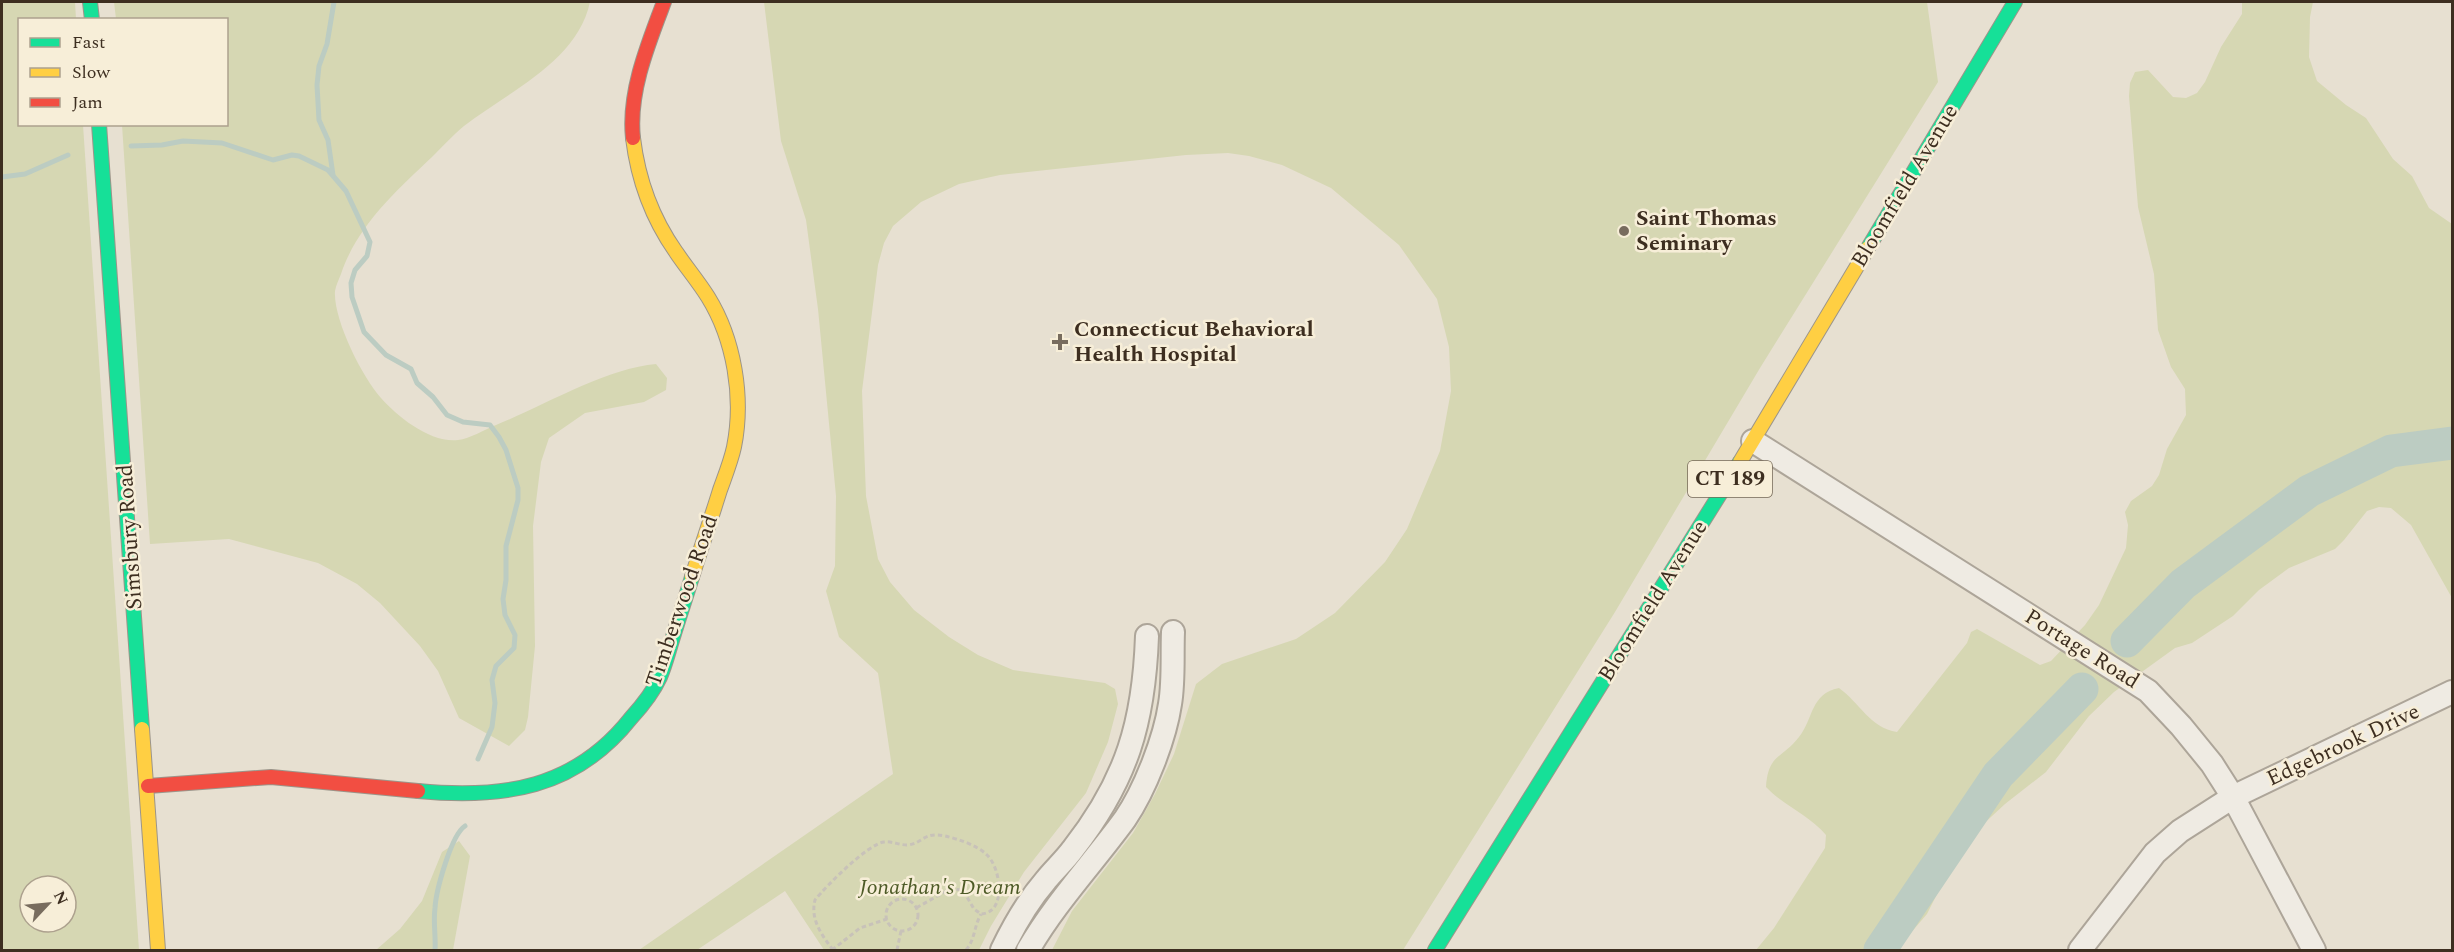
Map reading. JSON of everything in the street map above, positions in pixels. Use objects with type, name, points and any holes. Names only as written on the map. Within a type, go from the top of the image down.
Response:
[{"type":"main road","points":[[90,2],[92,18]]},
{"type":"main road","name":"Timberwood Road","points":[[148,786],[271,777],[476,795],[525,788],[578,769],[608,747],[642,706],[660,677],[734,447],[738,417],[738,391],[733,357],[717,313],[704,288],[676,253],[656,222],[638,166],[632,114],[644,58],[664,2]]},
{"type":"main road","name":"Bloomfield Avenue","points":[[1435,951],[1753,441],[2015,2]]},
{"type":"main road","name":"Simsbury Road","points":[[99,126],[158,951]]},
{"type":"street","name":"Portage Road","points":[[1753,441],[2148,691],[2212,764],[2233,797],[2314,951]]},
{"type":"street","points":[[1028,951],[1040,929],[1126,817],[1143,783],[1158,747],[1170,705],[1173,632]]},
{"type":"street","points":[[1002,951],[1028,903],[1072,850],[1102,808],[1125,762],[1137,728],[1145,682],[1147,636]]},
{"type":"street","name":"Edgebrook Drive","points":[[2080,951],[2155,852],[2180,831],[2233,797],[2452,692]]},
{"type":"path","points":[[887,919],[860,928],[832,950],[817,925],[813,908],[815,900],[855,860],[870,847],[881,842],[909,845],[928,834],[934,834],[962,841],[982,851],[993,862],[999,878],[999,892],[993,909],[986,914],[981,914],[974,909],[963,890],[954,888],[916,908]]},
{"type":"path","points":[[999,892],[1006,891]]},
{"type":"path","points":[[898,900],[910,901],[916,908],[918,915],[911,929],[901,931],[891,927],[887,919],[888,908],[898,900]]},
{"type":"path","points":[[966,951],[972,942],[981,914]]},
{"type":"path","points":[[897,951],[901,931]]},
{"type":"green space","points":[[2,2],[75,2],[76,18],[18,18],[18,126],[83,126],[139,950],[2,950]]},
{"type":"green space","points":[[114,2],[590,2],[583,23],[571,42],[556,58],[460,130],[379,210],[357,240],[335,291],[344,332],[373,389],[388,405],[415,427],[447,440],[467,438],[596,380],[637,367],[656,364],[667,378],[666,390],[644,402],[585,413],[549,438],[541,462],[533,526],[535,646],[528,717],[525,730],[509,746],[459,718],[438,671],[420,646],[380,603],[357,584],[318,563],[229,539],[150,544],[122,126],[228,126],[228,18],[116,18]]},
{"type":"green space","name":"Jonathan's Dream","points":[[764,2],[1927,2],[1938,82],[1760,368],[1615,612],[1403,950],[1052,950],[1072,911],[1133,833],[1155,794],[1174,754],[1196,684],[1222,664],[1296,639],[1335,613],[1385,562],[1407,529],[1440,451],[1451,391],[1449,347],[1437,299],[1399,245],[1331,188],[1282,165],[1249,156],[1228,153],[1186,155],[1000,175],[959,184],[921,202],[893,226],[884,243],[878,265],[862,391],[866,496],[878,559],[890,582],[914,610],[949,637],[978,655],[1013,670],[1105,683],[1115,689],[1118,704],[1108,742],[1086,793],[1024,872],[979,950],[824,950],[785,891],[697,950],[639,950],[893,774],[878,673],[839,637],[826,591],[835,566],[836,496],[818,309],[806,220],[781,141]]},
{"type":"green space","points":[[2242,2],[2313,2],[2310,17],[2309,57],[2317,81],[2366,118],[2393,159],[2412,176],[2429,208],[2452,224],[2452,598],[2411,525],[2391,508],[2379,507],[2367,511],[2335,549],[2289,568],[2259,590],[2233,616],[2192,643],[2175,648],[2114,692],[2089,716],[2046,772],[2005,804],[1978,829],[1944,880],[1927,914],[1896,950],[1756,950],[1774,928],[1825,848],[1826,835],[1766,787],[1767,776],[1773,762],[1799,737],[1818,701],[1830,691],[1839,688],[1872,720],[1888,730],[1897,732],[1967,643],[1971,632],[1977,629],[2040,665],[2051,661],[2085,625],[2099,605],[2126,548],[2128,525],[2125,512],[2131,501],[2152,486],[2159,475],[2167,449],[2186,415],[2185,389],[2171,367],[2158,330],[2154,274],[2138,207],[2129,96],[2130,83],[2135,72],[2148,70],[2173,97],[2186,98],[2197,93],[2205,82],[2221,47],[2242,14]]},
{"type":"green space","points":[[459,841],[470,856],[453,950],[376,950],[400,929],[422,901],[442,852]]},
{"type":"waterway","points":[[333,175],[328,140],[319,120],[317,85],[319,66],[327,44],[334,2]]},
{"type":"waterway","points":[[131,146],[162,145],[183,141],[222,143],[273,160],[292,155],[299,156],[328,170],[346,191],[370,242],[367,256],[355,270],[351,283],[352,297],[364,332],[386,355],[411,369],[417,383],[433,397],[447,415],[463,422],[490,425],[499,437],[506,450],[518,488],[518,500],[506,546],[506,580],[503,599],[505,615],[515,635],[514,648],[496,666],[492,680],[495,703],[492,727],[478,759]]},
{"type":"waterway","points":[[2,177],[25,174],[68,155]]},
{"type":"waterway","points":[[2127,641],[2183,584],[2309,491],[2391,451],[2452,443]]},
{"type":"waterway","points":[[1880,950],[1998,775],[2082,689]]},
{"type":"waterway","points":[[435,950],[434,913],[438,889],[450,851],[465,826]]},
{"type":"traffic: fast","points":[[90,2],[92,18]]},
{"type":"traffic: fast","points":[[1868,248],[2015,2]]},
{"type":"traffic: fast","points":[[99,126],[142,729]]},
{"type":"traffic: fast","points":[[1435,950],[1740,462]]},
{"type":"traffic: fast","points":[[418,791],[479,793],[508,790],[535,784],[561,774],[586,760],[609,742],[639,709],[654,688],[664,666],[692,577]]},
{"type":"traffic: slow","points":[[633,138],[642,183],[653,212],[667,239],[717,313],[730,350],[737,389],[737,428],[734,447],[692,577]]},
{"type":"traffic: slow","points":[[1740,462],[1868,248]]},
{"type":"traffic: slow","points":[[142,729],[158,950]]},
{"type":"traffic: jam","points":[[633,138],[632,121],[636,86],[664,2]]},
{"type":"traffic: jam","points":[[148,786],[271,777],[418,791]]},
{"type":"place","name":"Saint Thomas Seminary","points":[[1624,231]]},
{"type":"place","name":"Connecticut Behavioral Health Hospital","points":[[1060,342]]}]
